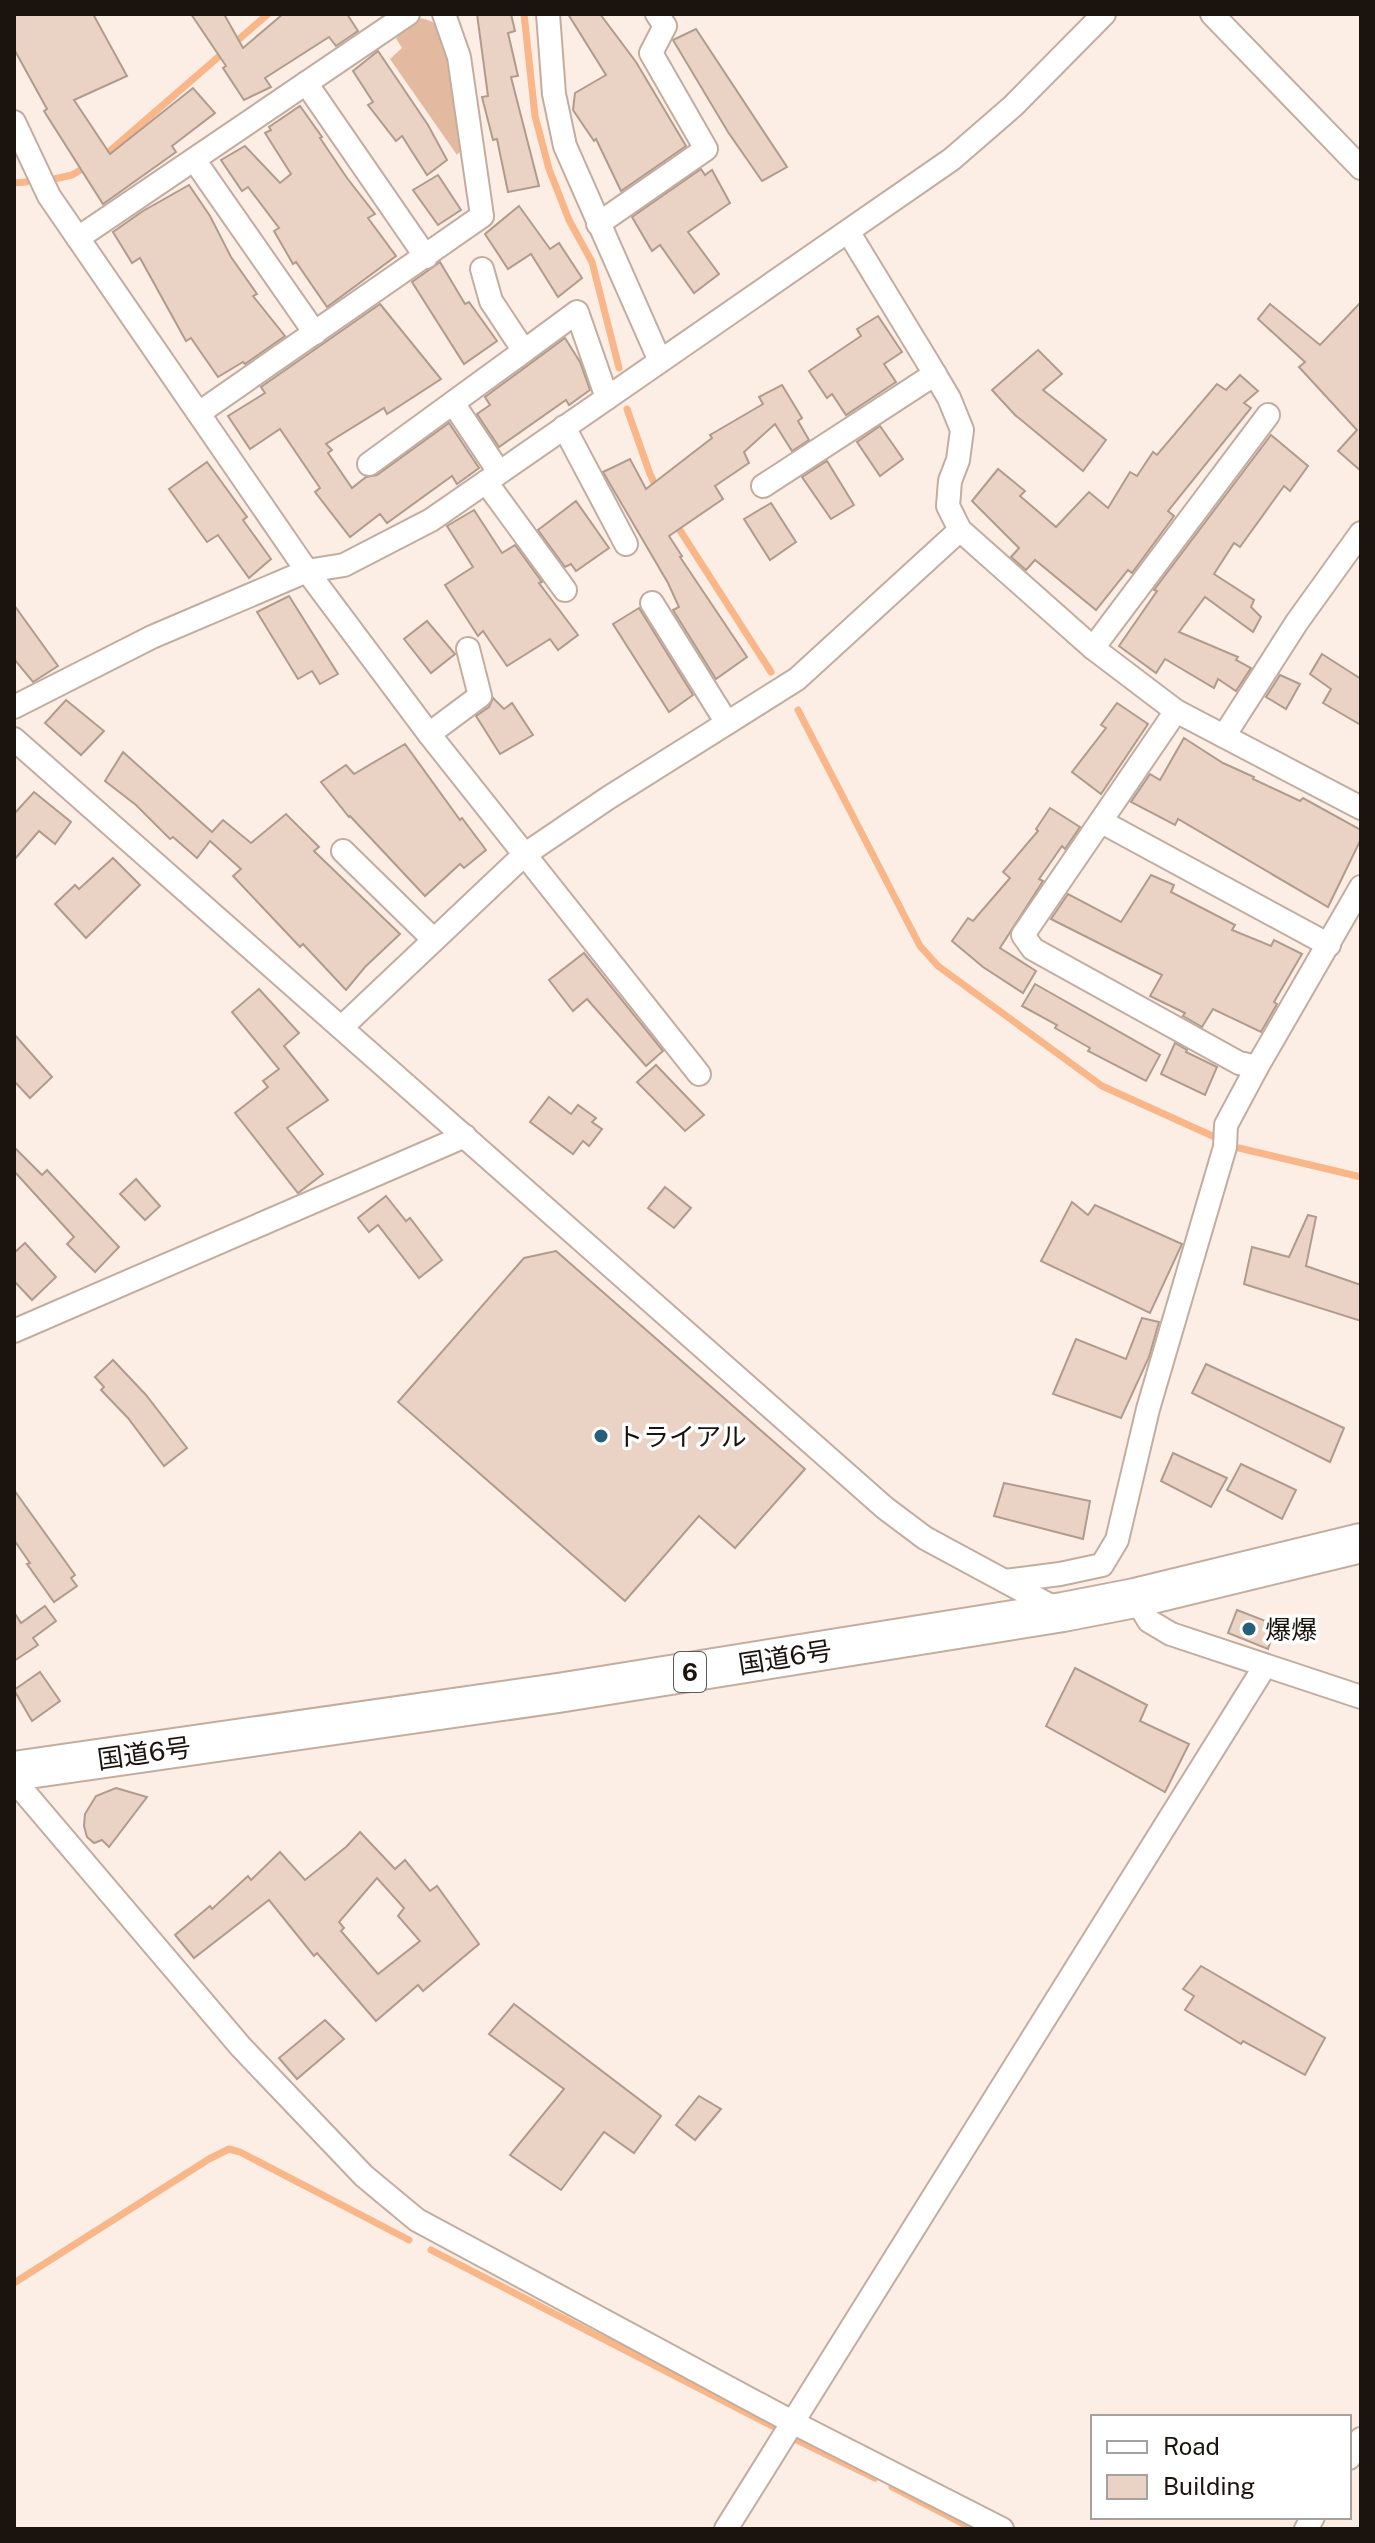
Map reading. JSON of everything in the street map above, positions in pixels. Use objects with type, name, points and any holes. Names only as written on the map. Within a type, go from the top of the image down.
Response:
[{"type":"highway","name":"国道6号","points":[[14,1771],[558,1693],[1063,1612],[1135,1598],[1361,1543]]},
{"type":"street","points":[[78,238],[408,14]]},
{"type":"street","points":[[199,413],[482,216],[459,57],[444,14]]},
{"type":"street","points":[[548,14],[554,94],[565,146],[660,361]]},
{"type":"street","points":[[598,224],[706,149],[651,53],[665,26],[657,14]]},
{"type":"street","points":[[14,707],[152,637],[307,571],[344,565],[431,520],[952,159],[1013,106],[1104,14]]},
{"type":"street","points":[[1212,14],[1361,168]]},
{"type":"street","points":[[306,83],[426,257]]},
{"type":"street","points":[[14,122],[49,196],[307,571],[429,734],[699,1074]]},
{"type":"street","points":[[195,161],[315,333]]},
{"type":"street","points":[[849,233],[935,374],[962,430],[958,460],[950,481],[948,506],[960,530],[1093,648],[1176,711],[1361,808]]},
{"type":"street","points":[[482,269],[491,301],[524,351]]},
{"type":"street","points":[[369,464],[577,312],[607,398]]},
{"type":"street","points":[[763,486],[935,374]]},
{"type":"street","points":[[453,403],[493,477],[565,590]]},
{"type":"street","points":[[1093,648],[1268,415]]},
{"type":"street","points":[[564,427],[626,544]]},
{"type":"street","points":[[342,1027],[524,855],[797,679],[960,530]]},
{"type":"street","points":[[1224,736],[1297,622],[1361,533]]},
{"type":"street","points":[[652,603],[727,723]]},
{"type":"street","points":[[429,734],[480,696],[468,649]]},
{"type":"street","points":[[1176,711],[1023,935],[1033,949],[1239,1063],[1257,1067]]},
{"type":"street","points":[[14,739],[885,1508],[925,1538],[1063,1612]]},
{"type":"street","points":[[1102,822],[1329,945]]},
{"type":"street","points":[[343,851],[434,940]]},
{"type":"street","points":[[1004,1581],[1102,1565],[1117,1540],[1148,1409],[1225,1147],[1226,1125],[1361,887]]},
{"type":"street","points":[[14,1331],[465,1136]]},
{"type":"street","points":[[1135,1598],[1149,1621],[1171,1634],[1361,1697]]},
{"type":"street","points":[[726,2529],[1265,1666]]},
{"type":"street","points":[[14,1780],[241,2047],[354,2166],[393,2201],[432,2229],[792,2422],[1002,2529]]},
{"type":"shaded area","points":[[418,18],[434,23],[444,36],[462,149],[457,155],[390,59],[402,48],[396,38]]},
{"type":"building","points":[[14,14],[93,14],[127,76],[74,100],[110,154],[193,88],[215,113],[172,146],[176,152],[103,204],[44,111],[47,109],[14,49]]},
{"type":"building","points":[[191,14],[224,14],[243,48],[283,14],[347,14],[358,31],[336,46],[329,37],[265,78],[271,87],[244,100],[223,68],[226,66]]},
{"type":"building","points":[[477,14],[511,14],[515,31],[508,33],[518,76],[511,77],[539,186],[508,192],[497,139],[493,140],[482,97],[488,96]]},
{"type":"building","points":[[568,14],[600,14],[636,62],[686,146],[621,191],[596,139],[594,141],[573,110],[575,93],[606,75]]},
{"type":"building","points":[[696,29],[787,167],[762,181],[728,132],[673,40]]},
{"type":"building","points":[[378,51],[428,125],[447,160],[427,175],[402,136],[396,141],[368,105],[373,102],[353,71]]},
{"type":"building","points":[[300,106],[347,178],[375,214],[368,218],[396,256],[327,307],[296,262],[293,264],[274,231],[279,228],[248,187],[242,191],[221,160],[245,146],[280,183],[291,174],[265,133]]},
{"type":"building","points":[[701,169],[705,175],[712,170],[730,203],[688,232],[719,274],[694,293],[660,245],[652,251],[632,217]]},
{"type":"building","points":[[438,175],[461,210],[438,225],[413,190]]},
{"type":"building","points":[[189,185],[210,216],[231,257],[257,294],[253,296],[285,336],[245,364],[243,362],[218,377],[191,338],[186,341],[140,258],[132,263],[113,232]]},
{"type":"building","points":[[519,206],[550,249],[559,243],[582,278],[558,297],[531,254],[508,269],[485,234]]},
{"type":"building","points":[[440,262],[465,304],[469,302],[497,341],[464,364],[412,282]]},
{"type":"building","points":[[1361,302],[1361,471],[1338,451],[1357,430],[1299,367],[1305,362],[1258,319],[1270,304],[1320,345]]},
{"type":"building","points":[[380,304],[441,379],[387,414],[384,408],[326,444],[332,450],[328,453],[352,488],[366,477],[377,475],[449,423],[479,468],[457,484],[452,476],[387,523],[380,514],[350,537],[315,492],[320,488],[280,429],[250,449],[228,416],[265,393],[261,387]]},
{"type":"building","points":[[878,316],[902,352],[884,364],[896,382],[846,415],[832,394],[827,398],[809,371],[861,336],[857,329]]},
{"type":"building","points":[[565,338],[580,362],[590,390],[569,405],[566,400],[499,447],[477,414],[490,405],[485,397]]},
{"type":"building","points":[[1038,350],[1062,374],[1043,390],[1106,440],[1083,471],[1015,415],[992,390]]},
{"type":"building","points":[[1240,375],[1258,391],[1244,403],[1251,408],[1168,511],[1174,516],[1132,573],[1128,570],[1096,610],[1035,560],[1026,570],[1011,557],[1019,548],[972,501],[998,469],[1025,491],[1020,496],[1056,527],[1089,492],[1108,508],[1130,472],[1137,476],[1153,452],[1157,455],[1217,384],[1226,390]]},
{"type":"building","points":[[782,385],[802,418],[798,421],[809,440],[792,451],[775,424],[744,452],[749,463],[715,486],[723,499],[669,536],[747,657],[716,679],[673,610],[679,607],[668,583],[603,472],[630,459],[646,489],[712,438],[710,435],[763,404],[759,397]]},
{"type":"building","points":[[880,426],[903,459],[880,476],[857,442]]},
{"type":"building","points":[[1271,435],[1308,466],[1290,491],[1284,486],[1240,547],[1234,543],[1214,574],[1254,600],[1251,607],[1261,617],[1253,632],[1205,597],[1179,632],[1238,657],[1236,660],[1251,668],[1236,691],[1218,679],[1214,688],[1165,659],[1156,673],[1119,646],[1157,591],[1154,590]]},
{"type":"building","points":[[827,461],[854,505],[831,519],[802,477]]},
{"type":"building","points":[[207,462],[247,517],[243,520],[271,559],[249,578],[218,535],[207,542],[169,489]]},
{"type":"building","points":[[576,501],[609,548],[576,571],[571,564],[565,567],[538,530]]},
{"type":"building","points":[[771,503],[796,542],[770,560],[744,519]]},
{"type":"building","points":[[474,510],[502,553],[515,545],[578,635],[558,650],[550,639],[507,666],[483,631],[478,636],[445,585],[473,567],[447,526]]},
{"type":"building","points":[[289,596],[338,674],[320,684],[312,671],[298,679],[257,612]]},
{"type":"building","points":[[14,605],[58,666],[33,682],[14,659]]},
{"type":"building","points":[[639,608],[693,695],[669,712],[613,624]]},
{"type":"building","points":[[427,621],[455,654],[431,673],[404,639]]},
{"type":"building","points":[[1322,654],[1361,679],[1361,725],[1323,703],[1331,689],[1310,674]]},
{"type":"building","points":[[1280,675],[1300,684],[1286,709],[1266,697]]},
{"type":"building","points":[[493,698],[504,709],[512,703],[533,735],[500,754],[476,716],[489,707]]},
{"type":"building","points":[[66,700],[104,731],[81,755],[45,723]]},
{"type":"building","points":[[1117,703],[1148,724],[1101,794],[1072,772],[1106,728],[1101,725]]},
{"type":"building","points":[[1184,738],[1253,779],[1300,801],[1303,798],[1361,830],[1361,839],[1328,907],[1178,819],[1175,825],[1131,802],[1150,774],[1160,780]]},
{"type":"building","points":[[405,744],[460,820],[462,818],[486,850],[464,868],[460,864],[425,896],[349,817],[321,782],[346,765],[354,774]]},
{"type":"building","points":[[123,752],[212,832],[223,820],[251,843],[286,814],[319,847],[314,851],[400,934],[346,990],[233,876],[241,869],[210,841],[197,858],[173,837],[170,839],[136,805],[105,781]]},
{"type":"building","points":[[34,792],[71,822],[55,844],[39,831],[14,860],[14,814]]},
{"type":"building","points":[[1050,808],[1080,827],[1039,879],[1043,881],[1000,948],[1036,971],[1023,993],[983,967],[952,941],[968,918],[973,921],[1010,878],[1003,872],[1038,831],[1036,829]]},
{"type":"building","points":[[113,858],[140,885],[86,938],[55,904],[75,885],[79,889]]},
{"type":"building","points":[[1151,875],[1174,885],[1171,892],[1235,925],[1232,930],[1271,946],[1274,940],[1302,954],[1274,1002],[1277,1004],[1261,1032],[1213,1009],[1202,1027],[1183,1016],[1185,1013],[1150,996],[1162,975],[1051,919],[1068,894],[1121,922]]},
{"type":"building","points":[[584,953],[663,1051],[646,1066],[587,999],[573,1011],[549,980]]},
{"type":"building","points":[[1035,984],[1160,1055],[1146,1081],[1088,1051],[1090,1048],[1055,1028],[1057,1025],[1022,1006]]},
{"type":"building","points":[[259,989],[299,1033],[284,1046],[328,1100],[287,1128],[323,1174],[298,1193],[235,1113],[268,1087],[263,1081],[279,1069],[232,1012]]},
{"type":"building","points":[[14,1034],[52,1077],[30,1098],[14,1081]]},
{"type":"building","points":[[1175,1043],[1217,1067],[1205,1095],[1161,1074]]},
{"type":"building","points":[[656,1065],[704,1115],[685,1131],[637,1082]]},
{"type":"building","points":[[549,1097],[571,1114],[578,1105],[596,1118],[592,1122],[602,1129],[589,1146],[583,1141],[573,1154],[530,1122]]},
{"type":"building","points":[[14,1147],[42,1175],[47,1170],[119,1247],[95,1272],[67,1244],[74,1237],[14,1171]]},
{"type":"building","points":[[136,1179],[160,1206],[145,1220],[120,1194]]},
{"type":"building","points":[[665,1187],[691,1208],[674,1228],[648,1208]]},
{"type":"building","points":[[386,1196],[406,1221],[410,1218],[442,1260],[419,1278],[378,1225],[369,1232],[358,1218]]},
{"type":"building","points":[[1072,1202],[1088,1215],[1095,1205],[1182,1244],[1150,1313],[1041,1261]]},
{"type":"building","points":[[1308,1215],[1316,1217],[1306,1266],[1361,1285],[1361,1321],[1244,1284],[1252,1247],[1289,1257]]},
{"type":"building","points":[[25,1243],[56,1277],[32,1300],[14,1281],[14,1253]]},
{"type":"building","name":"トライアル","points":[[556,1251],[805,1469],[735,1548],[699,1516],[625,1601],[398,1402],[524,1258]]},
{"type":"building","points":[[1142,1318],[1159,1322],[1149,1357],[1121,1418],[1053,1394],[1076,1339],[1126,1359]]},
{"type":"building","points":[[113,1360],[146,1395],[187,1448],[164,1466],[128,1418],[101,1390],[104,1387],[95,1377]]},
{"type":"building","points":[[1206,1364],[1344,1428],[1330,1462],[1192,1393]]},
{"type":"building","points":[[1173,1453],[1227,1478],[1211,1507],[1161,1481]]},
{"type":"building","points":[[1241,1464],[1296,1490],[1282,1519],[1227,1490]]},
{"type":"building","points":[[1004,1483],[1090,1501],[1083,1539],[994,1516]]},
{"type":"building","points":[[14,1490],[75,1575],[71,1578],[77,1586],[54,1602],[14,1540]]},
{"type":"building","points":[[45,1606],[56,1621],[33,1638],[38,1645],[14,1661],[14,1612],[21,1623]]},
{"type":"building","points":[[1237,1610],[1276,1625],[1268,1649],[1228,1633]]},
{"type":"building","points":[[1075,1668],[1147,1705],[1140,1721],[1189,1744],[1165,1792],[1046,1726]]},
{"type":"building","points":[[40,1672],[60,1701],[32,1721],[14,1690]]},
{"type":"building","points":[[116,1788],[147,1797],[109,1847],[102,1840],[94,1843],[87,1837],[85,1814],[96,1796]]},
{"type":"building","points":[[360,1832],[395,1869],[405,1860],[430,1891],[437,1886],[479,1944],[423,1991],[418,1985],[376,2021],[317,1953],[314,1956],[269,1900],[194,1958],[175,1935],[210,1906],[212,1909],[248,1876],[251,1880],[280,1852],[305,1880]],"holes":[[[377,1878],[404,1908],[398,1916],[420,1941],[378,1974],[341,1931],[344,1928],[339,1922]]]},
{"type":"building","points":[[1201,1966],[1325,2038],[1305,2075],[1243,2041],[1241,2044],[1185,2010],[1194,1996],[1183,1989]]},
{"type":"building","points":[[514,2004],[661,2116],[634,2153],[604,2132],[561,2190],[510,2155],[564,2089],[489,2034]]},
{"type":"building","points":[[325,2020],[344,2039],[297,2079],[279,2058]]},
{"type":"building","points":[[699,2096],[721,2109],[695,2140],[676,2125]]},
{"type":"waterway","points":[[103,157],[268,14]]},
{"type":"waterway","points":[[524,14],[535,116],[549,169],[569,220],[592,262],[619,368]]},
{"type":"waterway","points":[[54,179],[72,175],[89,165]]},
{"type":"waterway","points":[[14,183],[26,182]]},
{"type":"waterway","points":[[627,409],[657,489]]},
{"type":"waterway","points":[[674,521],[771,672]]},
{"type":"waterway","points":[[798,710],[920,946],[938,966],[1102,1086],[1217,1138]]},
{"type":"waterway","points":[[1239,1148],[1361,1177]]},
{"type":"waterway","points":[[14,2283],[229,2149],[409,2240]]},
{"type":"waterway","points":[[431,2250],[774,2427]]},
{"type":"waterway","points":[[797,2440],[875,2478]]},
{"type":"waterway","points":[[892,2487],[973,2529]]},
{"type":"place","name":"トライアル","points":[[601,1436]]},
{"type":"place","name":"爆爆","points":[[1249,1629]]}]
